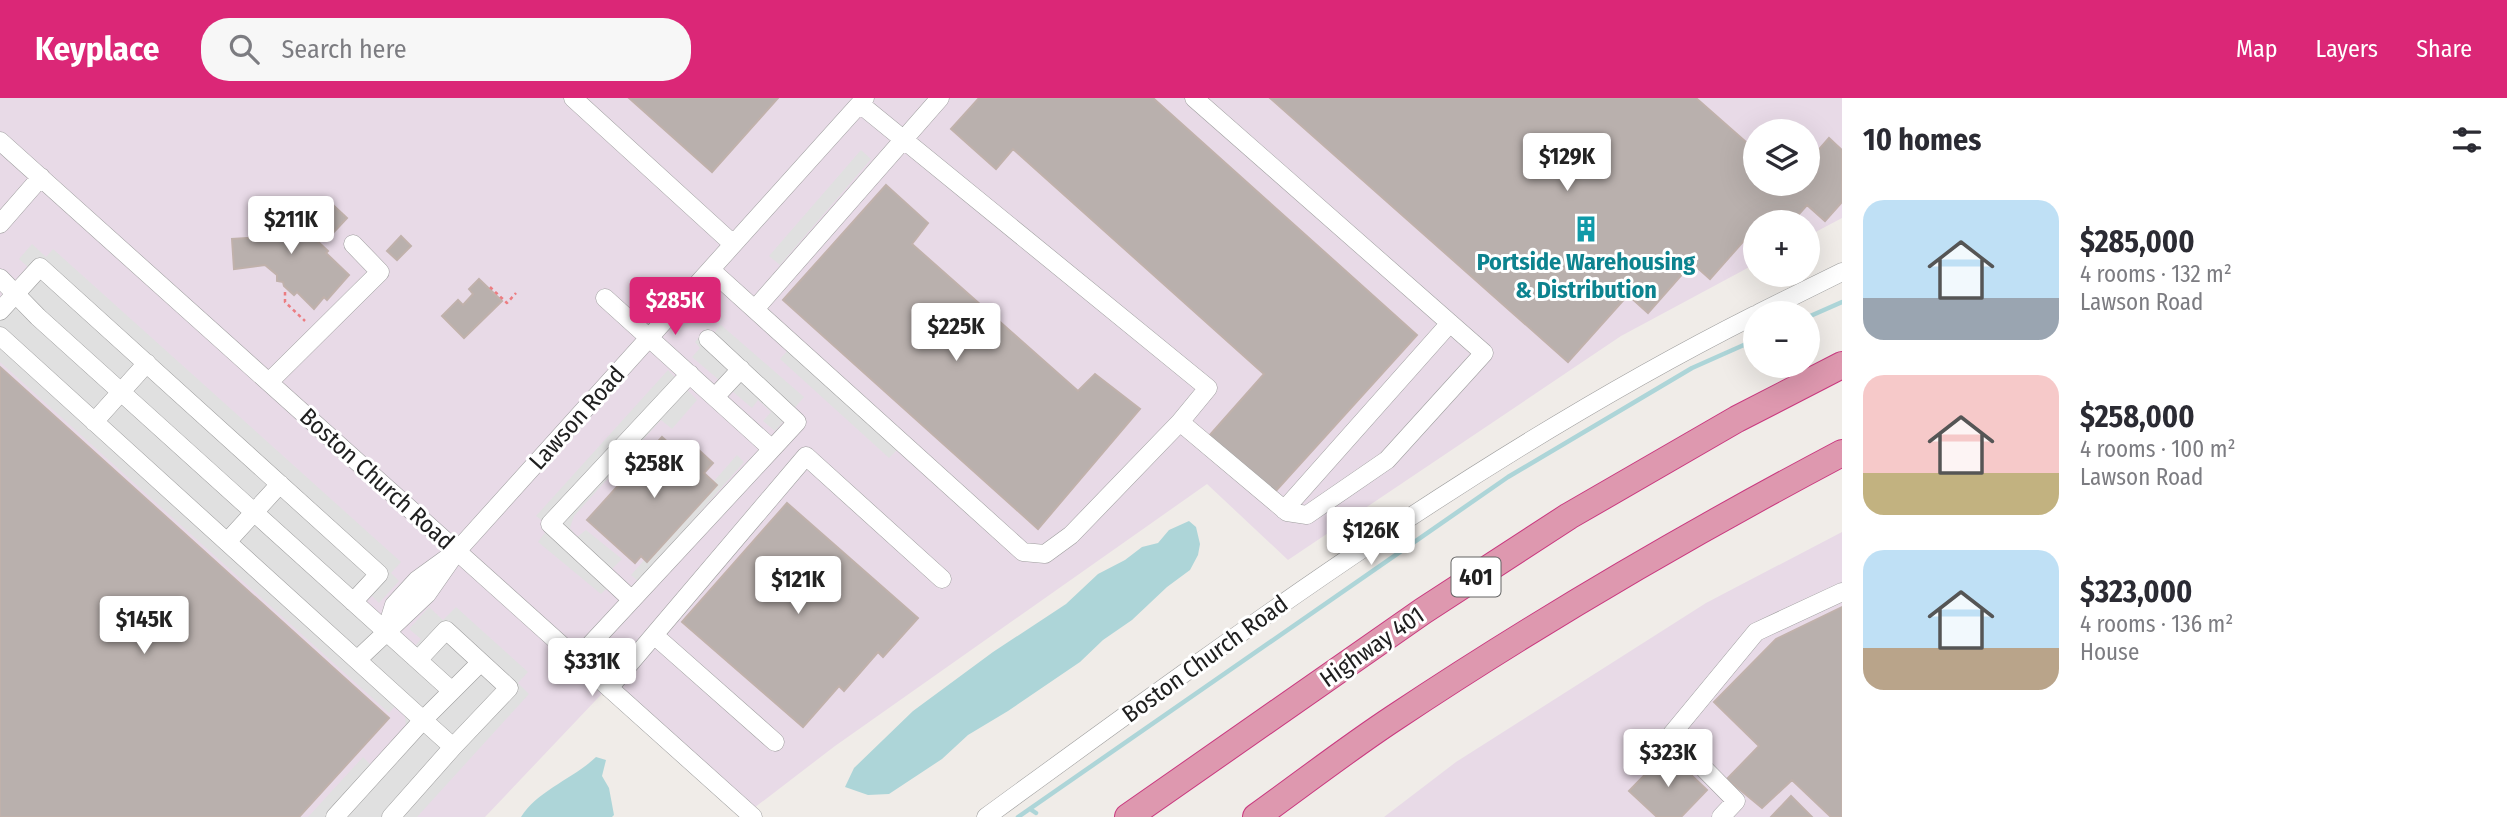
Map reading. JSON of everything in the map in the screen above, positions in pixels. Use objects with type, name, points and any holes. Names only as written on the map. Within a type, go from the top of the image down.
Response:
[{"type":"highway","name":"Highway 401","points":[[1128,817],[1412,619],[1569,516],[1737,419],[1842,365]]},
{"type":"highway","points":[[1256,817],[1392,719],[1455,678],[1606,586],[1779,486],[1842,453]]},
{"type":"street","points":[[573,98],[733,244]]},
{"type":"street","points":[[755,309],[940,98]]},
{"type":"street","points":[[1180,422],[1284,510],[1296,515],[1307,515],[1387,460],[1484,353],[1194,98]]},
{"type":"street","points":[[710,270],[1023,552],[1045,554],[1071,535],[1180,422],[1208,388],[903,138],[862,101]]},
{"type":"street","name":"Lawson Road","points":[[386,631],[394,605],[416,580],[457,551],[862,101]]},
{"type":"street","name":"Boston Church Road","points":[[0,141],[752,817]]},
{"type":"street","points":[[0,224],[41,177]]},
{"type":"street","points":[[269,382],[380,272],[353,244]]},
{"type":"street","points":[[0,311],[40,267],[379,574],[354,602]]},
{"type":"street","name":"Boston Church Road","points":[[1783,301],[1842,272]]},
{"type":"street","points":[[0,278],[38,317],[452,691]]},
{"type":"street","points":[[605,298],[772,449]]},
{"type":"street","name":"Boston Church Road","points":[[986,817],[1271,610],[1514,450],[1743,321]]},
{"type":"street","points":[[1284,510],[1450,323]]},
{"type":"street","points":[[0,336],[453,747]]},
{"type":"street","points":[[577,659],[797,422],[708,339]]},
{"type":"street","points":[[94,422],[146,363]]},
{"type":"street","points":[[715,397],[741,369]]},
{"type":"street","points":[[632,600],[550,524],[690,374]]},
{"type":"street","points":[[609,688],[806,456],[942,579]]},
{"type":"street","points":[[227,542],[280,484]]},
{"type":"street","points":[[1721,817],[1736,801],[1671,735],[1756,632],[1842,592]]},
{"type":"street","points":[[391,817],[509,688],[446,630],[418,660]]},
{"type":"street","points":[[357,660],[386,631]]},
{"type":"street","points":[[654,635],[775,742]]},
{"type":"street","points":[[335,817],[423,720],[481,662]]},
{"type":"path","points":[[490,287],[507,303],[516,293]]},
{"type":"path","points":[[285,292],[285,302],[318,334]]},
{"type":"shaded area","points":[[0,98],[1842,98],[1842,218],[1820,230],[1820,210],[1743,210],[1743,270],[1621,336],[1288,560],[1207,484],[835,746],[754,808],[614,681],[485,817],[0,817]]},
{"type":"shaded area","points":[[861,150],[871,159],[780,265],[769,256]]},
{"type":"shaded area","points":[[32,244],[46,257],[53,249],[401,562],[391,573],[399,581],[379,603],[368,592],[360,601],[413,648],[421,639],[409,629],[429,607],[443,620],[456,607],[528,672],[518,683],[529,694],[417,817],[308,817],[363,757],[371,765],[406,727],[405,717],[396,705],[389,713],[0,362],[0,300],[29,268],[19,259]]},
{"type":"shaded area","points":[[721,325],[804,397],[775,431],[763,421],[771,412],[758,400],[752,408],[692,357],[700,348],[695,342],[707,328],[714,333]]},
{"type":"shaded area","points":[[788,350],[898,449],[889,458],[780,359]]},
{"type":"shaded area","points":[[668,370],[697,400],[672,429],[661,420],[574,516],[570,528],[577,537],[586,530],[622,559],[611,570],[619,576],[601,594],[538,542],[550,526],[536,516]]},
{"type":"shaded area","points":[[737,455],[744,462],[639,582],[631,575]]},
{"type":"shaded area","points":[[1842,532],[1842,817],[1384,817],[1456,762],[1706,603]]},
{"type":"water","points":[[1189,521],[1196,527],[1200,544],[1190,570],[1167,587],[1132,620],[1103,640],[1080,662],[968,735],[942,759],[889,794],[868,795],[845,787],[854,768],[913,711],[993,652],[1066,604],[1098,574],[1125,560],[1142,547],[1158,543],[1169,530]]},
{"type":"water","points":[[596,757],[606,760],[602,776],[609,788],[614,815],[612,817],[521,817],[537,799]]},
{"type":"building","points":[[629,98],[778,98],[712,172]]},
{"type":"building","points":[[979,98],[1153,98],[1417,335],[1273,494],[1209,436],[1264,374],[1013,149],[996,169],[951,129]]},
{"type":"building","name":"Portside Warehousing & Distribution","points":[[1270,98],[1696,98],[1743,139],[1743,196],[1820,196],[1820,148],[1829,138],[1842,150],[1842,202],[1825,221],[1820,217],[1820,210],[1813,210],[1807,205],[1803,210],[1743,210],[1743,242],[1710,279],[1692,263],[1648,313],[1628,295],[1568,362]]},
{"type":"building","points":[[886,185],[928,223],[912,244],[1078,391],[1095,374],[1140,409],[1038,529],[783,300]]},
{"type":"building","points":[[295,197],[297,228],[313,241],[315,239],[349,275],[327,300],[324,297],[314,309],[297,292],[294,295],[283,282],[277,281],[277,275],[265,265],[234,269],[232,239],[265,237],[270,232],[268,199]]},
{"type":"building","points":[[333,205],[347,218],[331,235],[317,223]]},
{"type":"building","points":[[401,236],[411,246],[397,260],[387,251]]},
{"type":"building","points":[[479,279],[502,301],[464,338],[442,316],[458,300],[463,305],[473,294],[469,289]]},
{"type":"building","points":[[0,367],[389,718],[299,817],[0,817]]},
{"type":"building","points":[[662,437],[681,454],[691,443],[713,463],[704,473],[717,485],[647,562],[641,556],[635,563],[587,520]]},
{"type":"building","points":[[787,503],[918,618],[883,657],[878,652],[844,691],[839,686],[803,727],[682,622]]},
{"type":"building","points":[[1842,607],[1842,817],[1831,817],[1792,780],[1762,808],[1727,779],[1759,746],[1714,702],[1776,639]]},
{"type":"building","points":[[1667,752],[1707,790],[1681,817],[1657,817],[1629,791]]},
{"type":"building","points":[[1791,796],[1812,817],[1771,817]]},
{"type":"waterway","points":[[1820,312],[1842,302]]},
{"type":"waterway","points":[[1018,817],[1508,477],[1692,368],[1743,345]]},
{"type":"waterway","points":[[1030,809],[1036,813]]},
{"type":"place","name":"Portside Warehousing & Distribution","points":[[1586,229]]}]
